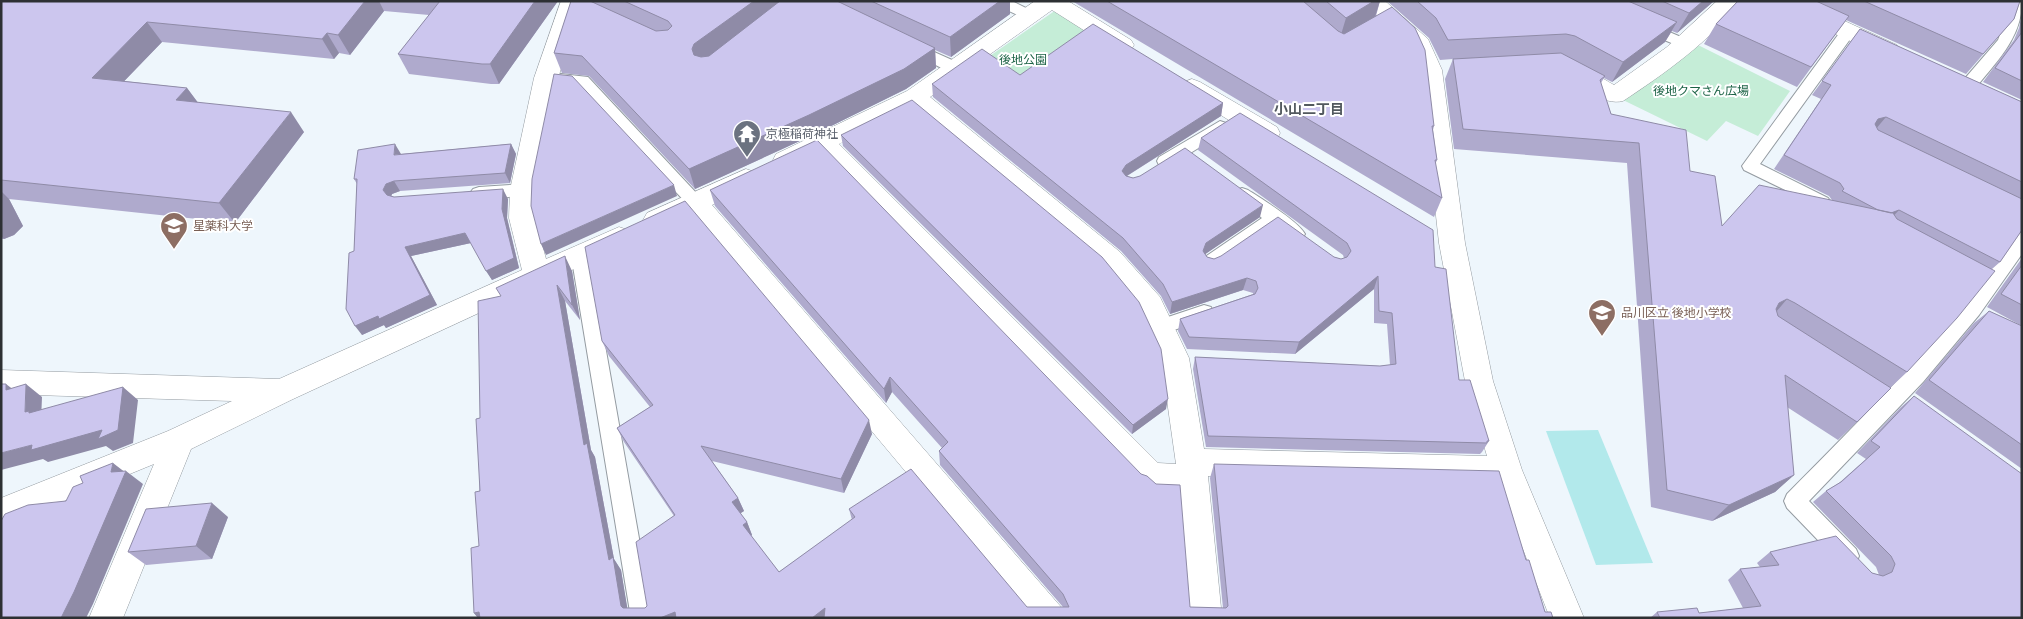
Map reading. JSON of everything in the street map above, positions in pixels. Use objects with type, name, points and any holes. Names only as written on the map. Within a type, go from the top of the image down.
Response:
[{"type":"street","points":[[1,513],[179,440],[280,391],[823,143],[915,97],[1029,15],[1052,1],[1145,58]]},
{"type":"street","points":[[1372,1],[1381,22],[1420,44],[1440,69],[1452,243],[1479,381],[1507,470],[1567,618]]},
{"type":"street","points":[[1546,64],[1556,63],[1615,95],[1636,81],[1710,22],[1729,1]]},
{"type":"street","points":[[1782,1],[1908,59]]},
{"type":"street","points":[[536,274],[522,218],[523,190],[546,78],[577,4]]},
{"type":"street","points":[[1171,74],[1290,146]]},
{"type":"street","points":[[1959,83],[1991,97]]},
{"type":"street","points":[[915,97],[1111,259],[1150,305],[1160,327],[1185,359],[1191,470],[1205,618]]},
{"type":"street","points":[[823,143],[1152,476],[1191,470],[1507,470]]},
{"type":"street","points":[[695,202],[1049,618]]},
{"type":"street","points":[[1426,228],[1452,243]]},
{"type":"street","points":[[1,382],[280,391]]},
{"type":"street","points":[[106,618],[179,440]]},
{"type":"lane","points":[[999,1],[1029,15]]},
{"type":"lane","points":[[1959,83],[2005,41],[2020,1]]},
{"type":"lane","points":[[1631,20],[1683,44]]},
{"type":"lane","points":[[1822,202],[1750,166],[1848,31]]},
{"type":"lane","points":[[904,43],[955,68]]},
{"type":"lane","points":[[546,78],[582,81],[695,202]]},
{"type":"lane","points":[[1154,169],[1238,115]]},
{"type":"lane","points":[[1183,150],[1198,162]]},
{"type":"lane","points":[[1229,184],[1313,246]]},
{"type":"lane","points":[[466,194],[523,190]]},
{"type":"lane","points":[[1211,262],[1275,218]]},
{"type":"lane","points":[[1861,569],[1795,500],[1900,401],[1981,315],[1980,282],[2022,239]]},
{"type":"lane","points":[[580,254],[642,618]]},
{"type":"lane","points":[[1160,327],[1225,305]]},
{"type":"lane","points":[[1870,393],[1900,401]]},
{"type":"green space","name":"後地公園","points":[[1056,10],[1090,32],[1029,92],[984,60]]},
{"type":"green space","name":"後地クマさん広場","points":[[1698,45],[1790,91],[1758,136],[1726,121],[1707,141],[1623,100]]},
{"type":"water","points":[[1598,430],[1653,563],[1596,565],[1546,431]]},
{"type":"building","points":[[1,1],[365,1],[338,35],[327,33],[322,39],[147,22],[92,78],[187,88],[176,100],[291,112],[219,203],[1,180]]},
{"type":"building","points":[[440,1],[535,1],[490,64],[398,54]]},
{"type":"building","points":[[571,1],[590,1],[656,31],[668,30],[672,26],[668,21],[624,1],[754,1],[694,44],[692,49],[694,55],[701,57],[709,56],[780,1],[837,1],[935,48],[904,69],[809,115],[689,169],[582,56],[554,53]]},
{"type":"building","points":[[871,1],[1000,1],[950,37]]},
{"type":"building","points":[[1107,1],[1303,1],[1344,34],[1392,7],[1415,28],[1425,50],[1434,126],[1432,126],[1437,160],[1435,160],[1442,198]]},
{"type":"building","points":[[1326,1],[1374,1],[1346,18]]},
{"type":"building","points":[[1417,1],[1628,1],[1677,22],[1623,62],[1575,36],[1566,34],[1448,40],[1436,18]]},
{"type":"building","points":[[1662,1],[1703,1],[1689,13]]},
{"type":"building","points":[[1738,1],[1816,1],[1849,16],[1811,67],[1716,24]]},
{"type":"building","points":[[1864,1],[2020,1],[2014,19],[1983,54]]},
{"type":"building","points":[[1093,24],[1223,103],[1126,165],[1122,171],[1126,176],[1133,178],[1140,176],[1185,148],[1263,205],[1206,243],[1203,251],[1207,257],[1214,259],[1221,256],[1278,217],[1334,257],[1341,259],[1347,257],[1351,251],[1347,243],[1201,138],[1240,113],[1433,230],[1435,267],[1446,269],[1459,380],[1470,380],[1489,441],[1487,443],[1208,436],[1195,357],[1380,366],[1396,364],[1392,313],[1379,311],[1378,276],[1299,342],[1189,337],[1180,319],[1255,294],[1258,288],[1256,281],[1247,278],[1172,302],[1163,284],[1123,238],[932,84],[982,49],[1020,75]]},
{"type":"building","points":[[1860,29],[2022,102],[2022,182],[1886,117],[1878,119],[1875,124],[1878,130],[2022,199],[2022,230],[2000,262],[1899,210],[1891,213],[1878,210],[1842,191],[1844,189],[1840,183],[1784,155],[1831,85],[1822,81]]},
{"type":"building","points":[[2022,32],[2022,81],[1995,68]]},
{"type":"building","points":[[1561,53],[1605,76],[1600,80],[1611,114],[1686,130],[1690,171],[1715,176],[1722,226],[1759,185],[1893,213],[1897,219],[1995,271],[1957,318],[1907,372],[1795,303],[1787,299],[1779,303],[1776,309],[1778,316],[1891,388],[1857,422],[1785,375],[1794,475],[1729,505],[1667,490],[1639,143],[1463,129],[1453,59]]},
{"type":"building","points":[[554,74],[572,76],[674,185],[541,244],[531,206],[532,179]]},
{"type":"building","points":[[912,100],[1102,257],[1139,302],[1161,349],[1168,399],[1133,425],[841,135]]},
{"type":"building","points":[[817,140],[1141,474],[1147,476],[1156,484],[1180,485],[1190,607],[1226,608],[1228,606],[1214,464],[1499,471],[1526,560],[1529,560],[1545,612],[1551,612],[1553,618],[824,618],[825,608],[812,618],[676,618],[675,612],[660,618],[480,618],[479,612],[474,613],[471,548],[479,546],[475,492],[480,491],[476,419],[480,418],[478,301],[501,296],[496,288],[565,256],[572,305],[557,285],[584,445],[587,443],[609,560],[613,557],[621,606],[623,608],[645,608],[647,606],[636,542],[675,515],[617,428],[653,405],[602,341],[585,247],[685,201],[869,420],[841,479],[701,446],[738,498],[732,502],[747,522],[743,525],[779,572],[855,517],[849,509],[911,469],[1027,607],[1069,607],[1063,594],[939,451],[948,442],[890,377],[884,389],[710,190]]},
{"type":"building","points":[[395,144],[394,155],[511,144],[505,173],[394,181],[386,184],[383,190],[387,195],[394,197],[503,189],[502,209],[514,258],[486,271],[465,233],[405,247],[430,295],[379,319],[378,316],[355,326],[346,309],[349,253],[354,251],[357,179],[354,179],[358,150]]},
{"type":"building","points":[[2022,265],[2022,305],[2001,294]]},
{"type":"building","points":[[1989,311],[2022,326],[2022,445],[1929,380]]},
{"type":"building","points":[[1,384],[6,384],[6,390],[26,384],[25,412],[29,411],[29,413],[123,387],[118,430],[98,439],[102,430],[31,450],[32,445],[1,453]]},
{"type":"building","points":[[1914,396],[2022,474],[2022,618],[1660,618],[1657,612],[1697,608],[1699,613],[1761,606],[1740,569],[1779,565],[1770,552],[1836,536],[1872,573],[1883,576],[1892,572],[1895,564],[1891,556],[1826,491],[1841,482],[1880,447],[1871,441]]},
{"type":"building","points":[[113,463],[111,472],[126,471],[61,618],[1,618],[1,521],[5,514],[28,505],[66,501],[73,487],[83,483],[80,476]]},
{"type":"building","points":[[212,503],[196,546],[128,552],[146,509]]},
{"type":"place","name":"京極稲荷神社","points":[[747,158]]},
{"type":"place","name":"星薬科大学","points":[[174,250]]},
{"type":"place","name":"品川区立 後地小学校","points":[[1602,337]]},
{"type":"district","name":"小山二丁目","points":[[1309,109]]}]
